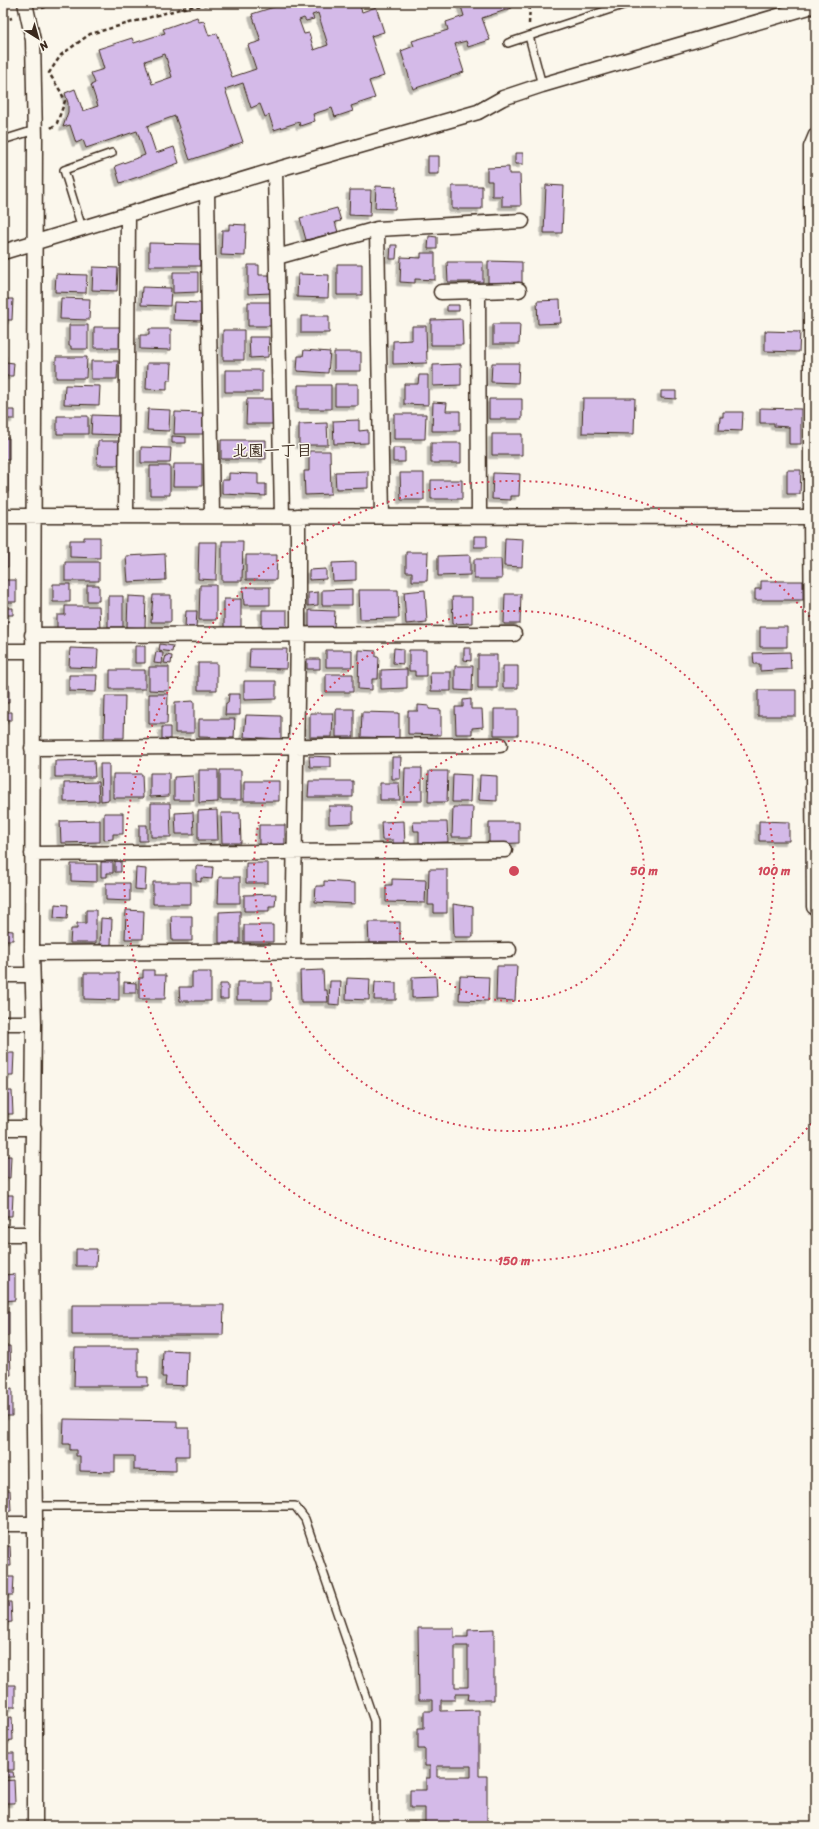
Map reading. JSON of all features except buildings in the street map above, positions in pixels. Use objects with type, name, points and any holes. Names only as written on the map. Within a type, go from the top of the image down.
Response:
[{"type":"street","points":[[25,3],[33,40],[35,134],[32,635],[32,975],[34,1023],[32,1234],[35,1506],[35,1826]]},
{"type":"street","points":[[3,252],[207,190],[478,112],[503,98],[542,84],[816,5]]},
{"type":"street","points":[[814,907],[811,147],[816,135]]},
{"type":"street","points":[[275,170],[282,516]]},
{"type":"street","points":[[207,190],[212,516]]},
{"type":"street","points":[[126,516],[128,214]]},
{"type":"street","points":[[277,257],[377,229],[522,221]]},
{"type":"street","points":[[377,229],[382,516]]},
{"type":"street","points":[[441,292],[518,290]]},
{"type":"street","points":[[478,291],[479,515]]},
{"type":"street","points":[[3,516],[479,515],[813,517]]},
{"type":"street","points":[[293,951],[293,852],[298,634],[298,516]]},
{"type":"street","points":[[32,635],[514,634]]},
{"type":"street","points":[[3,651],[32,651]]},
{"type":"street","points":[[32,748],[500,745]]},
{"type":"street","points":[[32,854],[505,850]]},
{"type":"street","points":[[32,953],[509,950]]},
{"type":"street","points":[[3,975],[32,975]]},
{"type":"street","points":[[3,1023],[34,1023]]},
{"type":"street","points":[[3,1128],[34,1128]]},
{"type":"street","points":[[3,1234],[32,1234]]},
{"type":"street","points":[[3,1524],[35,1524]]},
{"type":"lane","points":[[508,43],[629,3]]},
{"type":"lane","points":[[529,36],[542,84]]},
{"type":"lane","points":[[3,140],[35,134]]},
{"type":"lane","points":[[82,228],[64,170],[112,153]]},
{"type":"lane","points":[[35,1506],[295,1506],[305,1519],[374,1721],[375,1826]]},
{"type":"path","points":[[35,134],[57,123],[65,101],[62,92],[49,73],[61,54],[90,34],[187,7],[226,3]]},
{"type":"path","points":[[529,36],[530,3]]},
{"type":"district","name":"北園一丁目","points":[[272,450]]}]
